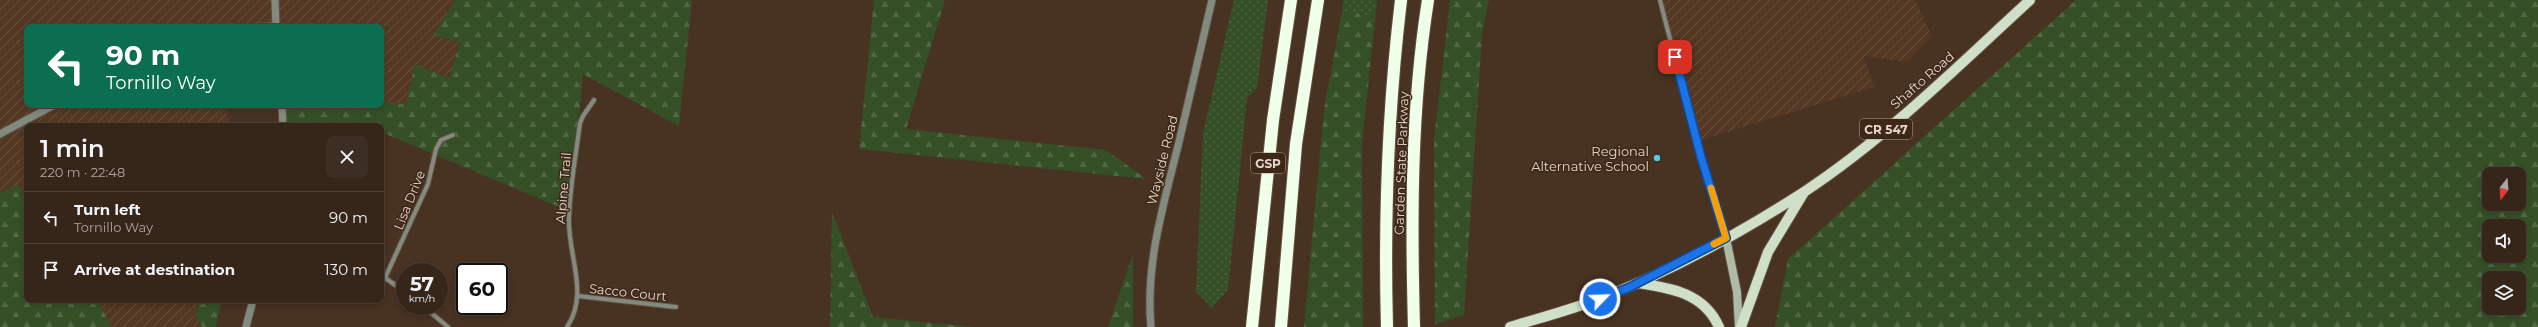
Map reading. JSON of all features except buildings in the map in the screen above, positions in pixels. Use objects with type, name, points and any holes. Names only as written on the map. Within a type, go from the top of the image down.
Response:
[{"type":"highway","name":"GSP","points":[[1252,327],[1272,127],[1291,0]]},
{"type":"highway","name":"GSP","points":[[1280,327],[1296,144],[1318,0]]},
{"type":"highway","name":"Garden State Parkway","points":[[1387,327],[1386,186],[1390,101],[1401,0]]},
{"type":"highway","name":"Garden State Parkway","points":[[1414,327],[1412,180],[1419,70],[1428,0]]},
{"type":"main road","name":"Shafto Road","points":[[1726,238],[1804,191],[1898,119],[2030,0]]},
{"type":"main road","points":[[1740,327],[1768,252],[1804,191]]},
{"type":"main road","name":"CR 547","points":[[1510,327],[1600,299],[1638,283],[1726,238]]},
{"type":"main road","points":[[1726,238],[1737,292],[1740,327]]},
{"type":"main road","points":[[1638,283],[1669,288],[1696,299],[1713,315],[1719,327]]},
{"type":"street","points":[[276,0],[276,24]]},
{"type":"street","name":"Wayside Road","points":[[1151,327],[1149,308],[1153,260],[1165,196],[1212,0]]},
{"type":"street","points":[[1660,0],[1690,110],[1701,157],[1726,238]]},
{"type":"street","name":"Alpine Trail","points":[[568,327],[574,316],[578,296],[569,211],[580,124],[583,116],[594,100]]},
{"type":"street","points":[[0,134],[48,108]]},
{"type":"street","points":[[282,108],[283,123]]},
{"type":"street","name":"Lisa Drive","points":[[384,275],[428,184],[436,149],[441,140],[453,135]]},
{"type":"street","points":[[384,278],[396,286]]},
{"type":"street","name":"Sacco Court","points":[[578,296],[676,307]]},
{"type":"street","points":[[246,327],[252,303]]},
{"type":"street","points":[[434,315],[448,327]]},
{"type":"shaded area","points":[[0,0],[455,0],[434,35],[460,43],[449,78],[415,64],[406,104],[384,102],[384,24],[24,24],[24,108],[233,108],[226,111],[230,123],[24,123],[24,198],[18,185],[0,193]]},
{"type":"shaded area","points":[[1657,0],[1915,0],[1932,36],[1907,62],[1864,56],[1874,87],[1698,141]]},
{"type":"shaded area","points":[[99,303],[200,303],[195,315],[202,327],[111,327]]},
{"type":"green space","points":[[455,0],[692,0],[679,126],[583,74],[571,212],[384,133],[384,123],[284,123],[283,108],[384,108],[384,102],[406,104],[415,64],[449,78],[460,43],[434,35]]},
{"type":"green space","points":[[874,0],[945,0],[906,129],[1106,150],[1146,179],[859,149]]},
{"type":"green space","points":[[1234,0],[1268,0],[1257,88],[1247,98],[1228,290],[1212,308],[1196,292],[1203,133]]},
{"type":"green space","points":[[1344,0],[1377,0],[1376,11],[1368,16],[1342,11]]},
{"type":"green space","points":[[1450,0],[1489,0],[1482,34],[1464,315],[1435,324],[1434,140]]},
{"type":"green space","points":[[2076,0],[2538,0],[2538,327],[1775,327],[1788,259]]},
{"type":"green space","points":[[1342,11],[1368,16],[1376,11],[1362,144],[1363,327],[1304,327],[1324,110]]},
{"type":"green space","points":[[18,184],[24,197],[24,303],[99,303],[111,327],[0,327],[0,193]]},
{"type":"green space","points":[[832,212],[873,317],[973,327],[830,327]]},
{"type":"green space","points":[[1133,254],[1133,327],[1108,327]]},
{"type":"green space","points":[[200,303],[221,303],[216,327],[202,327],[195,315]]},
{"type":"slow traffic","points":[[1711,188],[1726,238],[1714,244]]},
{"type":"place","name":"Regional Alternative School","points":[[1657,158]]},
{"type":"route","points":[[1600,299],[1628,288],[1726,238],[1701,157],[1675,57]]}]
